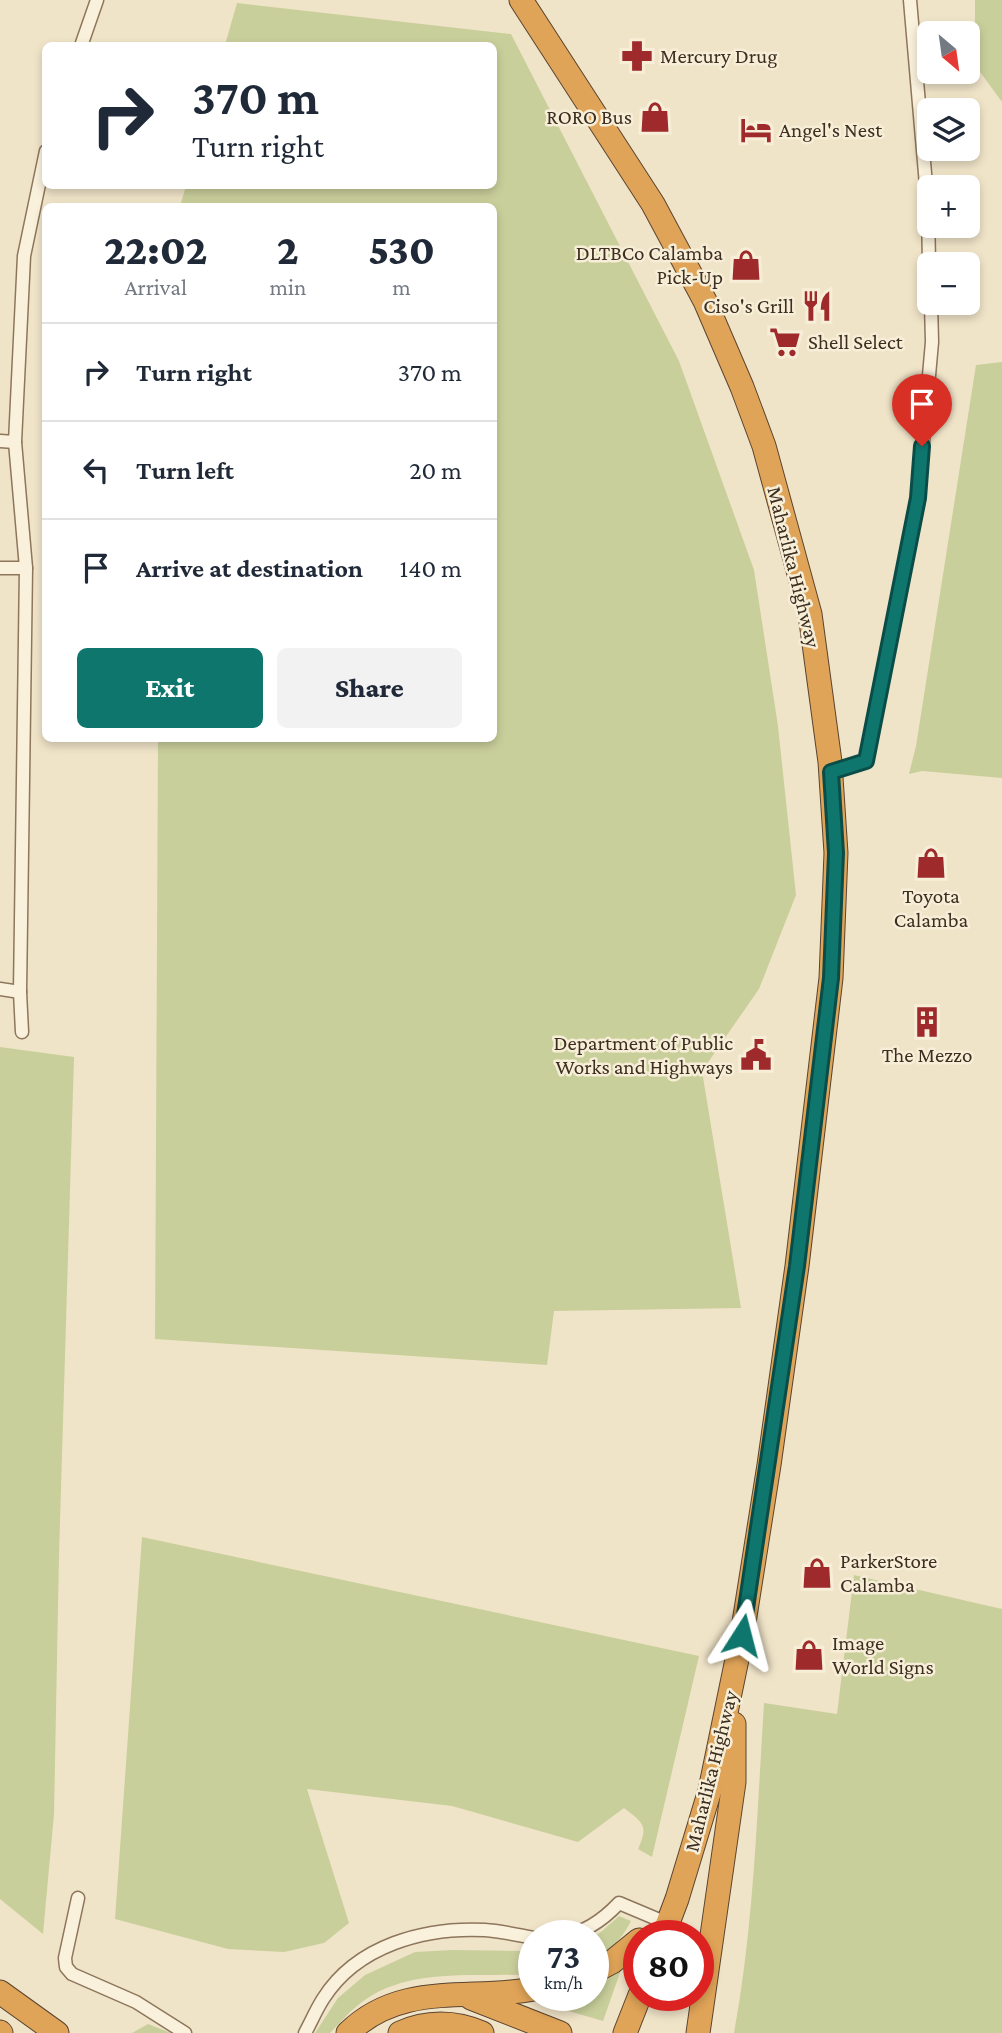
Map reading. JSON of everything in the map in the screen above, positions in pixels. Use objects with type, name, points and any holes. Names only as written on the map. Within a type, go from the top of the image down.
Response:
[{"type":"highway","name":"Maharlika Highway","points":[[521,0],[653,204],[705,301],[742,387],[764,446],[810,614],[831,772],[836,853],[830,991],[797,1266],[769,1465],[734,1683],[710,1790],[677,1899],[661,1920]]},
{"type":"highway","points":[[698,2033],[734,1782],[734,1683]]},
{"type":"highway","points":[[609,1964],[623,1953]]},
{"type":"highway","points":[[348,2033],[369,2017],[406,2001],[436,1994],[465,1995],[518,1990]]},
{"type":"highway","points":[[0,1992],[57,2033]]},
{"type":"highway","points":[[465,1995],[559,2033]]},
{"type":"highway","points":[[625,2033],[634,2011]]},
{"type":"highway","points":[[400,2033],[425,2025],[446,2024],[467,2027],[482,2033]]},
{"type":"street","points":[[82,42],[97,0]]},
{"type":"street","points":[[910,0],[928,208],[929,252]]},
{"type":"street","points":[[22,1031],[20,992],[26,568],[15,442],[24,256],[42,169]]},
{"type":"street","points":[[831,772],[866,761],[918,498],[932,342],[931,315]]},
{"type":"street","points":[[0,441],[15,442]]},
{"type":"street","points":[[0,568],[26,568]]},
{"type":"street","points":[[0,989],[20,992]]},
{"type":"street","points":[[78,1898],[65,1958],[66,1967],[72,1974],[136,2002],[185,2033]]},
{"type":"street","points":[[601,1920],[619,1903],[641,1920]]},
{"type":"street","points":[[305,2033],[323,1997],[350,1968],[390,1943],[430,1933],[485,1930],[518,1935]]},
{"type":"green space","points":[[975,0],[1002,0],[1002,102],[980,72],[980,21],[975,21]]},
{"type":"green space","points":[[237,3],[511,34],[679,361],[754,570],[778,726],[796,895],[759,989],[702,1071],[741,1308],[554,1311],[547,1365],[155,1339],[158,742],[497,742],[497,203],[181,203],[185,189],[497,189],[497,42],[226,42]]},
{"type":"green space","points":[[1002,362],[1002,778],[922,771],[909,774],[916,746],[976,365]]},
{"type":"green space","points":[[0,1047],[74,1057],[54,1814],[43,1934],[0,1899]]},
{"type":"green space","points":[[142,1537],[699,1656],[652,1857],[638,1849],[643,1835],[642,1825],[624,1808],[578,1842],[452,1806],[307,1789],[349,1923],[324,1943],[284,1952],[228,1949],[115,1919]]},
{"type":"green space","points":[[854,1575],[1002,1609],[1002,2033],[734,2033],[750,1910],[764,1703],[837,1714]]},
{"type":"green space","points":[[619,1916],[629,1920],[623,1920],[623,1934],[609,1949],[609,1925]]},
{"type":"green space","points":[[518,1951],[518,1974],[442,1976],[397,1984],[376,1993],[357,2006],[330,2033],[315,2033],[338,1998],[365,1975],[415,1952]]},
{"type":"green space","points":[[621,1970],[609,2004],[609,1977]]},
{"type":"green space","points":[[568,2011],[607,2011],[603,2021]]},
{"type":"green space","points":[[148,2024],[171,2033],[132,2033]]},
{"type":"place","name":"Mercury Drug","points":[[637,56]]},
{"type":"place","name":"RORO Bus","points":[[655,117]]},
{"type":"place","name":"Angel's Nest","points":[[756,130]]},
{"type":"place","name":"DLTBCo Calamba Pick-Up","points":[[746,265]]},
{"type":"place","name":"Ciso's Grill","points":[[817,306]]},
{"type":"place","name":"Shell Select","points":[[785,342]]},
{"type":"place","name":"Toyota Calamba","points":[[931,863]]},
{"type":"place","name":"The Mezzo","points":[[927,1022]]},
{"type":"place","name":"Department of Public Works and Highways","points":[[756,1055]]},
{"type":"place","name":"ParkerStore Calamba","points":[[817,1573]]},
{"type":"place","name":"Image World Signs","points":[[809,1655]]},
{"type":"route","points":[[742,1635],[797,1266],[831,978],[836,853],[831,772],[866,761],[918,498],[922,446]]}]
